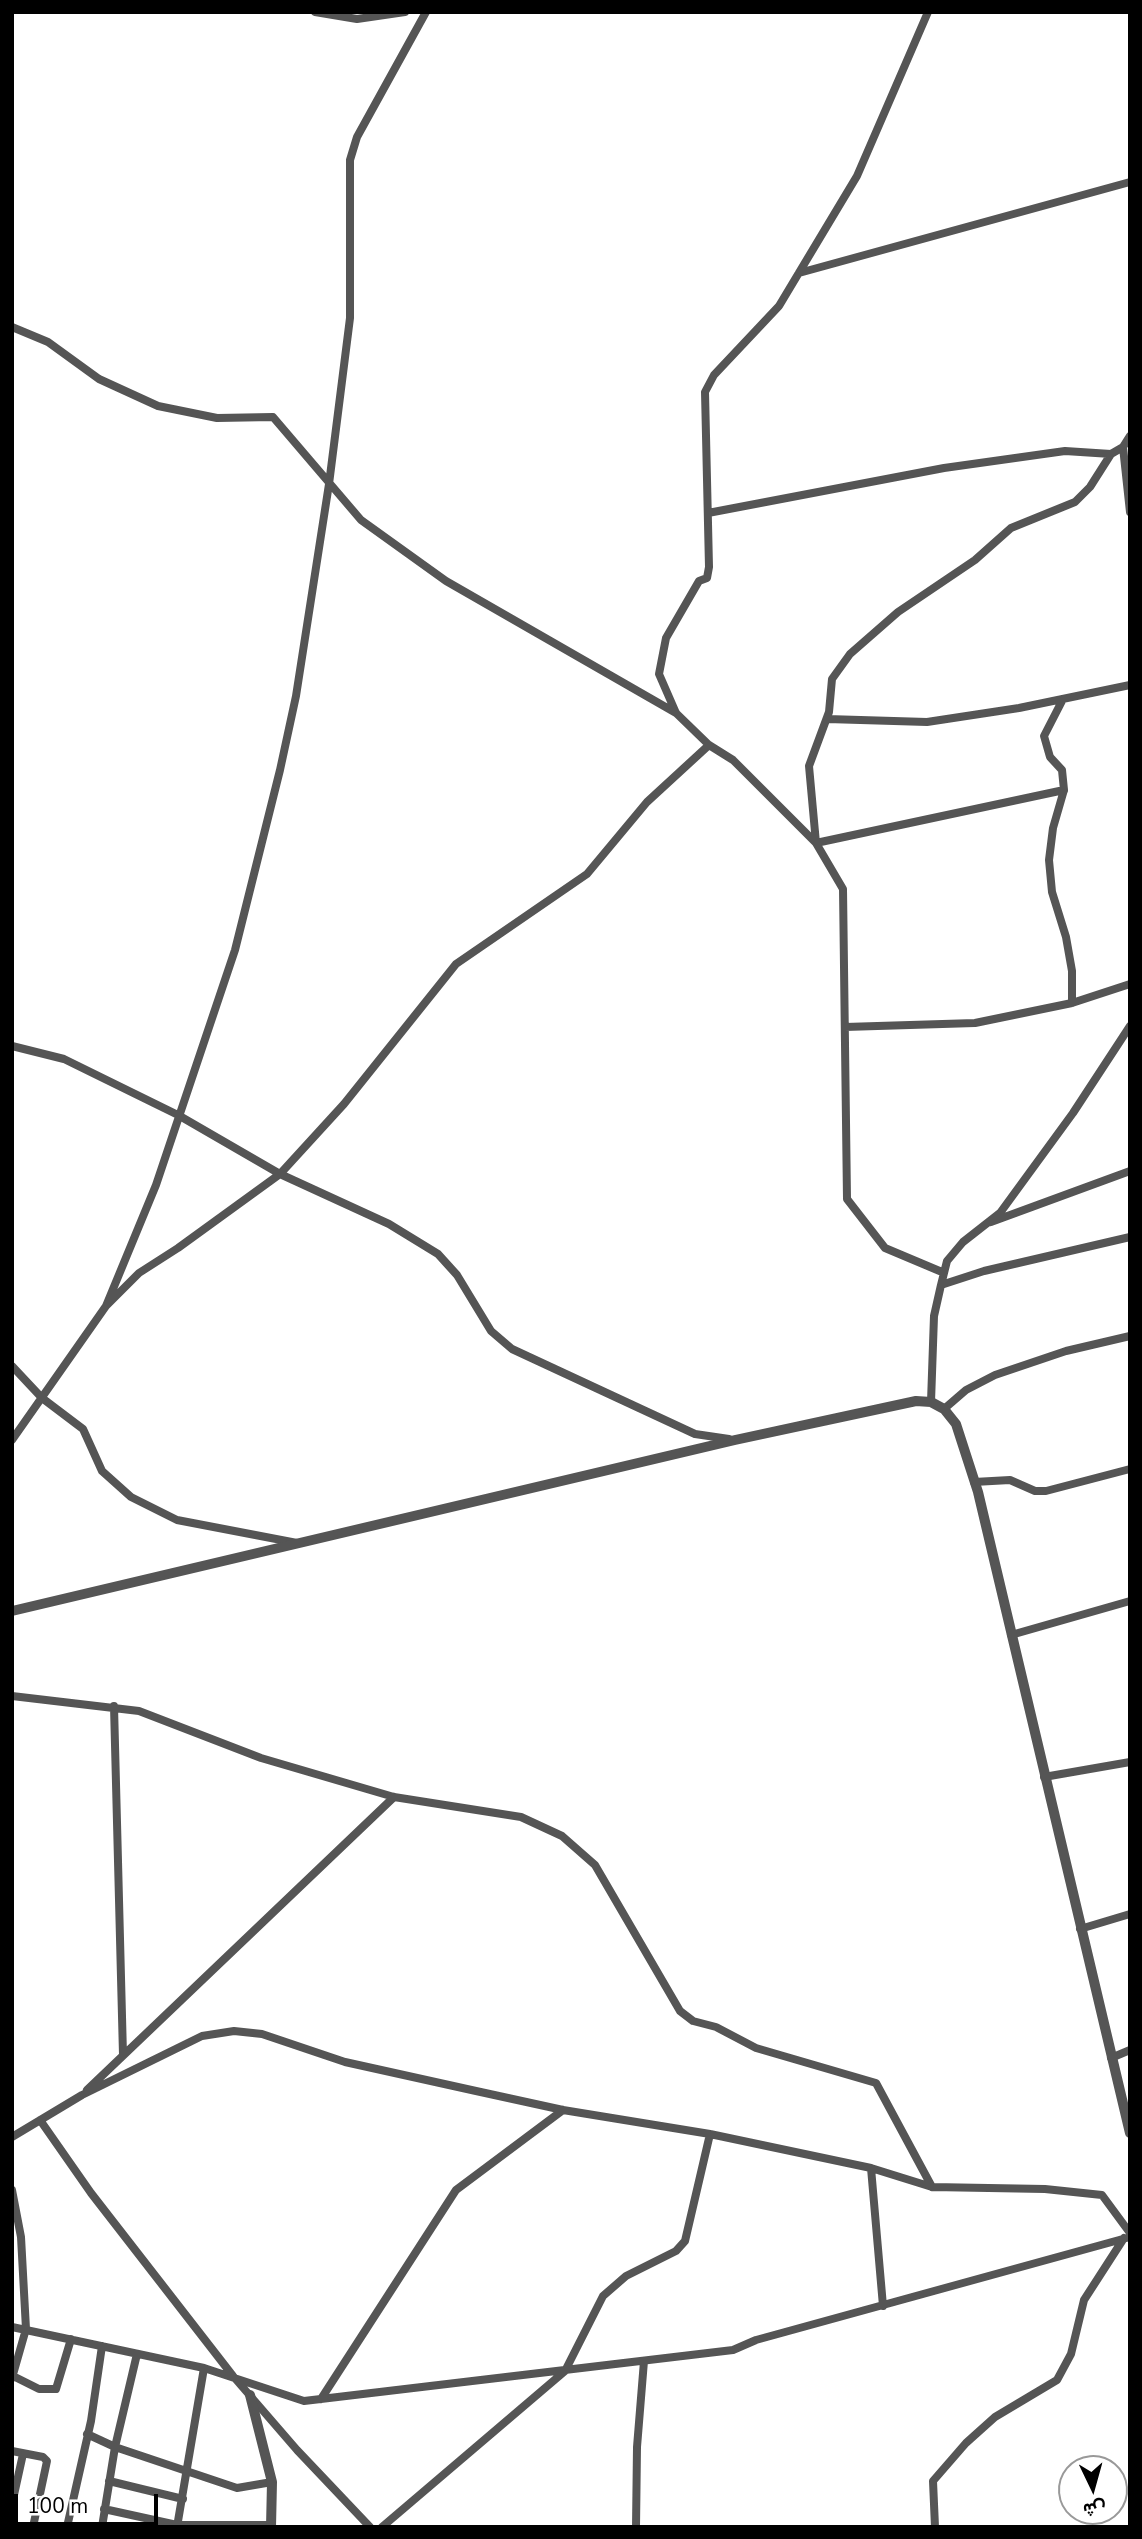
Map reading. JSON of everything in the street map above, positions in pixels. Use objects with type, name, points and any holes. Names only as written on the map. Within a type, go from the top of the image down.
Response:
[{"type":"street","points":[[316,12],[357,19],[405,12]]},
{"type":"street","points":[[106,1306],[156,1185],[235,950],[280,770],[296,696],[329,484],[350,318],[350,160],[357,137],[426,12]]},
{"type":"street","points":[[676,713],[659,674],[666,638],[699,581],[707,579],[710,557],[705,392],[714,375],[779,306],[858,176],[928,12]]},
{"type":"street","points":[[799,273],[1130,182]]},
{"type":"street","points":[[12,327],[48,342],[99,379],[158,406],[217,418],[273,417],[361,520],[446,581],[676,713],[709,745],[733,760],[816,843],[843,889],[847,1199],[885,1248],[942,1272]]},
{"type":"street","points":[[816,843],[809,766],[827,719],[832,679],[850,654],[898,612],[975,560],[1011,528],[1075,502],[1090,487],[1111,454],[1123,447],[1130,436]]},
{"type":"street","points":[[1123,447],[1130,512]]},
{"type":"street","points":[[708,513],[955,466],[1065,451],[1111,454]]},
{"type":"street","points":[[827,719],[927,722],[1062,701],[1130,685]]},
{"type":"street","points":[[1062,701],[1044,736],[1050,757],[1062,770],[1064,790],[1053,828],[1049,860],[1052,892],[1068,949],[1072,1003]]},
{"type":"street","points":[[12,1440],[106,1306],[139,1273],[280,1174],[344,1104],[456,964],[587,874],[647,802],[709,745]]},
{"type":"street","points":[[816,843],[1064,790]]},
{"type":"street","points":[[845,1027],[975,1023],[1072,1003],[1130,984]]},
{"type":"street","points":[[931,1402],[934,1316],[942,1272],[963,1242],[1000,1213],[1073,1113],[1130,1026]]},
{"type":"street","points":[[12,1046],[64,1059],[178,1115],[280,1174],[389,1224],[438,1254],[457,1275],[491,1331],[512,1349],[695,1434],[735,1440]]},
{"type":"street","points":[[985,1224],[1130,1171]]},
{"type":"street","points":[[941,1285],[984,1271],[1130,1237]]},
{"type":"street","points":[[944,1409],[966,1390],[995,1375],[1066,1351],[1130,1336]]},
{"type":"street","points":[[12,1366],[42,1398],[83,1429],[102,1471],[131,1497],[177,1520],[304,1544]]},
{"type":"street","points":[[12,1611],[735,1440],[916,1401],[931,1402],[944,1409],[956,1424],[974,1482],[1130,2133]]},
{"type":"street","points":[[974,1482],[1010,1480],[1035,1491],[1046,1491],[1130,1469]]},
{"type":"street","points":[[1011,1635],[1130,1601]]},
{"type":"street","points":[[12,1696],[139,1711],[261,1758],[394,1797],[521,1817],[562,1836],[595,1865],[680,2011],[693,2021],[716,2027],[756,2048],[876,2083],[932,2187]]},
{"type":"street","points":[[114,1706],[123,2055]]},
{"type":"street","points":[[1044,1777],[1130,1762]]},
{"type":"street","points":[[82,2095],[394,1797]]},
{"type":"street","points":[[1080,1929],[1130,1914]]},
{"type":"street","points":[[12,2137],[82,2095],[202,2036],[234,2031],[262,2034],[345,2062],[563,2110],[710,2134],[871,2168],[932,2187],[1045,2189],[1102,2195],[1128,2236]]},
{"type":"street","points":[[1111,2059],[1130,2050]]},
{"type":"street","points":[[321,2399],[456,2190],[563,2110]]},
{"type":"street","points":[[40,2120],[91,2193],[233,2376],[297,2450],[370,2527]]},
{"type":"street","points":[[382,2527],[565,2371],[603,2296],[626,2276],[676,2251],[685,2241],[710,2134]]},
{"type":"street","points":[[871,2168],[883,2306]]},
{"type":"street","points":[[12,2190],[21,2238],[26,2329],[13,2377],[39,2389],[56,2389],[71,2339]]},
{"type":"street","points":[[12,2327],[204,2368],[304,2401],[733,2350],[756,2340],[1128,2236]]},
{"type":"street","points":[[935,2527],[933,2481],[966,2443],[995,2417],[1058,2380],[1071,2354],[1084,2300],[1128,2236]]},
{"type":"street","points":[[67,2527],[102,2346]]},
{"type":"street","points":[[102,2527],[108,2481],[137,2354]]},
{"type":"street","points":[[636,2527],[637,2447],[644,2361]]},
{"type":"street","points":[[177,2526],[204,2368]]},
{"type":"street","points":[[104,2509],[177,2526],[271,2526],[272,2482],[250,2395]]},
{"type":"street","points":[[87,2434],[115,2447],[237,2488],[272,2482]]},
{"type":"street","points":[[12,2451],[43,2457],[47,2461],[33,2527]]},
{"type":"street","points":[[12,2504],[23,2454]]},
{"type":"street","points":[[108,2481],[183,2499]]}]
